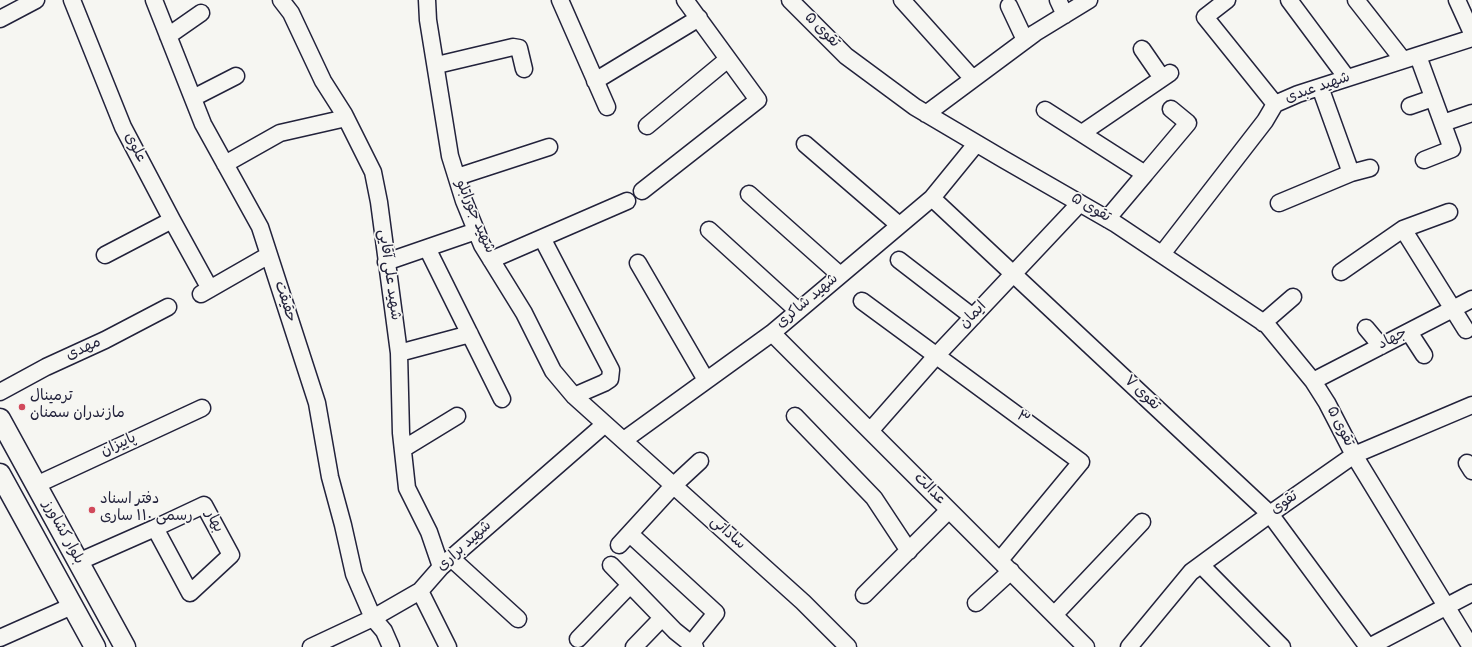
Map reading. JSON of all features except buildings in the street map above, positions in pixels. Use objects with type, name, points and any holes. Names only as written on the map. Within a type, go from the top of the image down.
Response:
[{"type":"main road","name":"بلوار کشاورز","points":[[0,419],[124,647]]},
{"type":"main road","name":"بلوار کشاورز","points":[[0,474],[95,647]]},
{"type":"street","points":[[0,19],[36,0]]},
{"type":"street","name":"علوی","points":[[72,0],[123,127],[172,220],[205,292],[269,255]]},
{"type":"street","name":"حقیقت","points":[[154,0],[203,124],[260,227],[317,402],[330,477],[354,574],[373,618],[384,631],[391,647]]},
{"type":"street","name":"شهید جورابلو","points":[[427,0],[428,20],[450,156],[464,201],[476,231],[482,245],[524,313],[553,371],[574,396],[604,424]]},
{"type":"street","points":[[560,0],[607,107]]},
{"type":"street","points":[[642,191],[758,100],[686,0]]},
{"type":"street","name":"تقوی ۵","points":[[790,0],[846,56],[915,107],[976,144],[1107,219],[1267,325],[1314,381],[1354,455],[1471,647]]},
{"type":"street","points":[[902,0],[973,79]]},
{"type":"street","points":[[1058,0],[1065,15]]},
{"type":"street","points":[[926,114],[1025,40],[1089,0]]},
{"type":"street","points":[[1227,0],[1205,17],[1275,104]]},
{"type":"street","points":[[1289,0],[1348,78]]},
{"type":"street","points":[[1356,0],[1411,58],[1433,98],[1452,149],[1424,160]]},
{"type":"street","points":[[1457,0],[1472,33]]},
{"type":"street","name":"شهید علی آقایی","points":[[289,3],[291,14],[323,81],[346,118],[373,172],[379,202],[399,353],[401,433],[407,488],[446,563]]},
{"type":"street","points":[[1009,6],[1025,40]]},
{"type":"street","points":[[168,36],[201,12]]},
{"type":"street","points":[[595,81],[699,18]]},
{"type":"street","name":"شهید عبدی","points":[[1162,254],[1266,121],[1275,104],[1298,94],[1472,38]]},
{"type":"street","points":[[436,65],[513,47],[519,48],[524,69]]},
{"type":"street","points":[[1082,133],[1166,75],[1142,49]]},
{"type":"street","points":[[647,126],[728,59]]},
{"type":"street","points":[[193,98],[236,76]]},
{"type":"street","points":[[1320,87],[1351,173]]},
{"type":"street","points":[[1410,106],[1433,98]]},
{"type":"street","points":[[1107,219],[1188,123],[1171,109]]},
{"type":"street","points":[[1046,110],[1145,174]]},
{"type":"street","points":[[1443,123],[1472,113]]},
{"type":"street","points":[[225,164],[280,133],[346,118]]},
{"type":"street","points":[[805,144],[899,225]]},
{"type":"street","name":"شهید شاکری","points":[[624,440],[772,333],[932,198],[976,144]]},
{"type":"street","points":[[457,177],[549,147]]},
{"type":"street","points":[[1279,203],[1351,173],[1370,168]]},
{"type":"street","points":[[749,194],[840,275]]},
{"type":"street","name":"تقوی ۷","points":[[932,198],[1270,514],[1369,647]]},
{"type":"street","points":[[491,260],[627,201]]},
{"type":"street","name":"ایمان","points":[[870,431],[936,356],[1080,203]]},
{"type":"street","points":[[1341,272],[1403,229],[1448,212]]},
{"type":"street","points":[[105,255],[172,220]]},
{"type":"street","points":[[1403,229],[1466,330]]},
{"type":"street","points":[[709,230],[798,311]]},
{"type":"street","points":[[386,262],[476,231]]},
{"type":"street","points":[[542,238],[611,370],[610,379],[574,396]]},
{"type":"street","points":[[427,248],[502,399]]},
{"type":"street","points":[[899,260],[973,317]]},
{"type":"street","points":[[638,263],[706,380]]},
{"type":"street","points":[[1263,323],[1293,297]]},
{"type":"street","name":"جهاد","points":[[1314,381],[1472,299]]},
{"type":"street","name":"۳","points":[[862,301],[1081,462],[1006,565]]},
{"type":"street","name":"مهدی","points":[[0,392],[46,367],[105,340],[168,307]]},
{"type":"street","points":[[1366,328],[1381,346]]},
{"type":"street","points":[[1409,332],[1424,355]]},
{"type":"street","name":"عدالت","points":[[772,333],[1006,565],[1086,647]]},
{"type":"street","points":[[399,353],[470,334]]},
{"type":"street","name":"تقوی","points":[[1129,647],[1191,572],[1270,514],[1354,455],[1472,405]]},
{"type":"street","name":"پاییزان","points":[[36,485],[202,408]]},
{"type":"street","points":[[403,449],[457,416]]},
{"type":"street","points":[[795,416],[874,498],[909,551]]},
{"type":"street","name":"شهید براری","points":[[311,647],[373,618],[420,591],[446,563],[604,424]]},
{"type":"street","name":"ساداتی","points":[[604,424],[624,440],[802,602],[848,647]]},
{"type":"street","points":[[611,565],[675,631],[693,645],[716,613],[624,539],[673,486],[700,461]]},
{"type":"street","name":"بهار","points":[[78,562],[204,505],[231,555],[190,593],[155,528]]},
{"type":"street","points":[[864,595],[950,510]]},
{"type":"street","points":[[1055,614],[1142,522]]},
{"type":"street","points":[[446,563],[518,619]]},
{"type":"street","points":[[976,603],[1006,565]]},
{"type":"street","points":[[1201,565],[1282,647]]},
{"type":"street","points":[[578,640],[630,585]]},
{"type":"street","points":[[420,591],[448,647]]},
{"type":"street","points":[[1369,647],[1472,593]]},
{"type":"street","points":[[0,638],[72,606]]},
{"type":"street","points":[[634,647],[662,618]]},
{"type":"place","name":"ترمینال مازندران سمنان","points":[[22,407]]},
{"type":"place","name":"دفتر اسناد رسمی ۱۱۰ ساری","points":[[92,510]]}]
